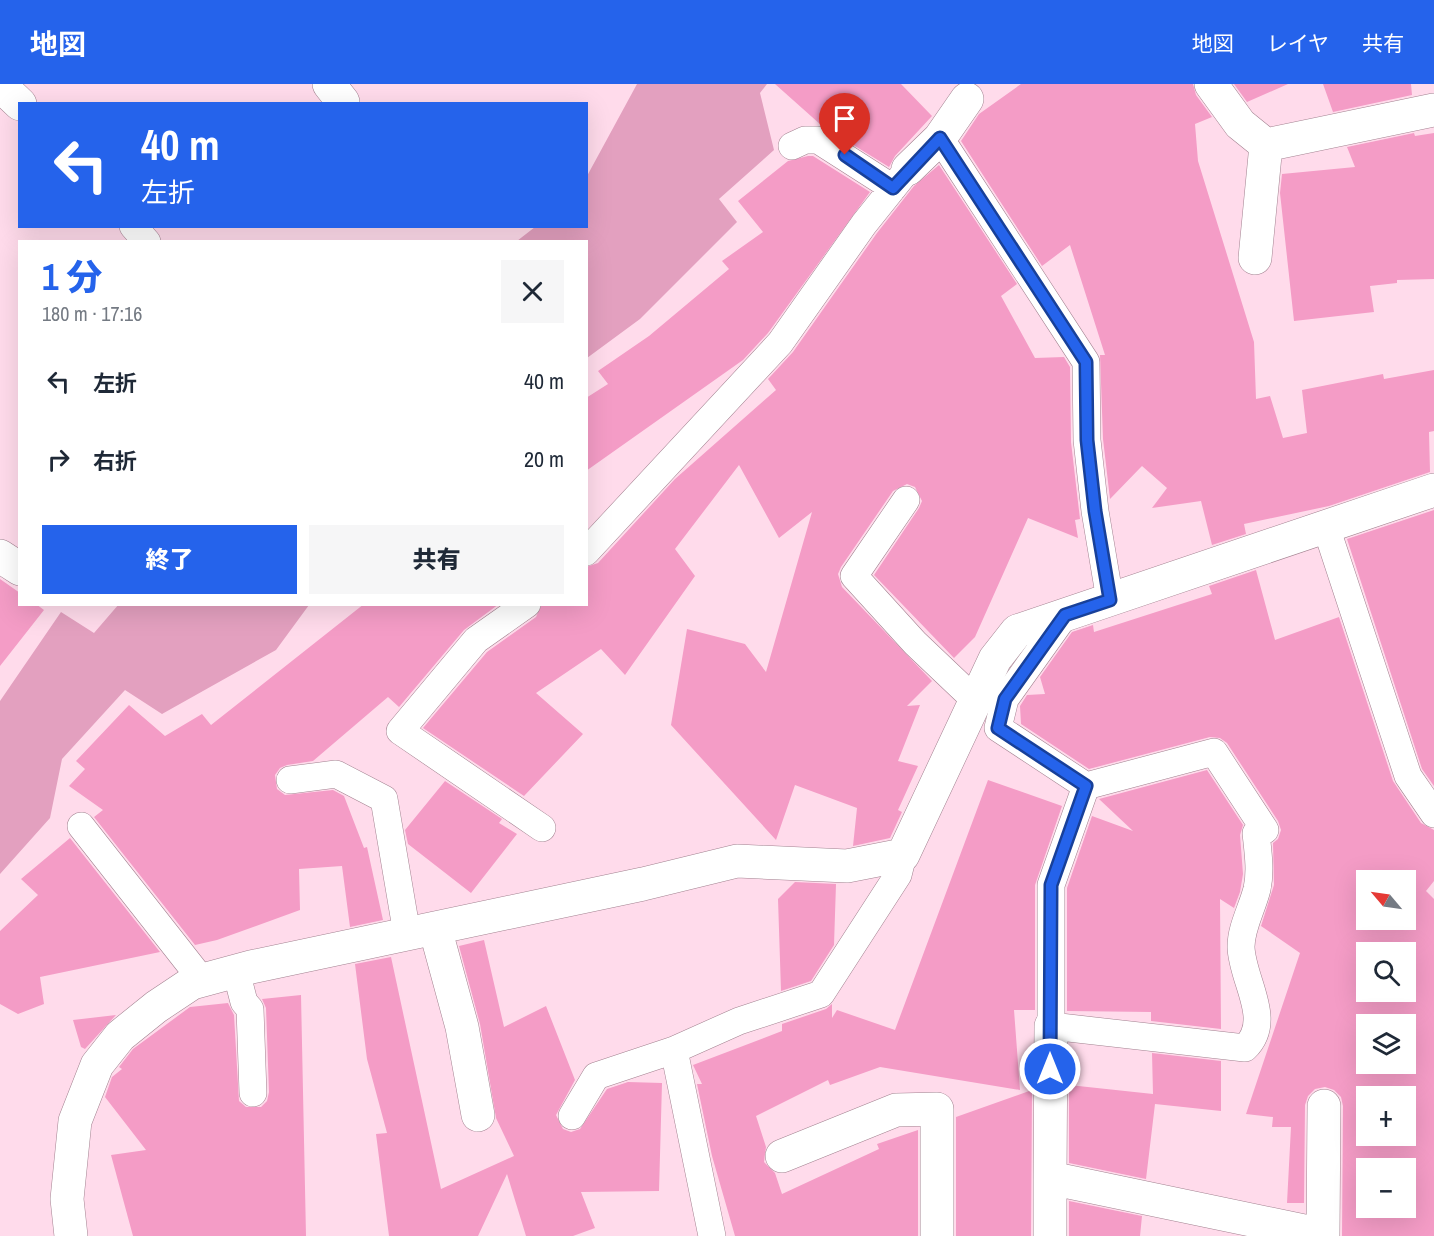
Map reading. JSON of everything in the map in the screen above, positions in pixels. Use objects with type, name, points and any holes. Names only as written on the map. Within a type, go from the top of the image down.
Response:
[{"type":"street","points":[[1211,84],[1240,124],[1266,145]]},
{"type":"street","points":[[0,85],[18,102]]},
{"type":"street","points":[[901,179],[940,138],[968,99]]},
{"type":"street","points":[[1266,145],[1434,110]]},
{"type":"street","points":[[1255,258],[1266,145]]},
{"type":"street","points":[[71,1236],[67,1199],[75,1121],[97,1065],[120,1036],[156,1007],[192,983],[236,971],[421,931],[490,910],[737,861],[847,866],[903,855],[995,659],[1017,631],[1434,490]]},
{"type":"street","points":[[0,556],[18,567]]},
{"type":"street","points":[[421,931],[462,1027],[478,1115]]},
{"type":"street","points":[[1050,1236],[1051,1026]]},
{"type":"street","points":[[1050,1178],[1323,1235],[1324,1106]]},
{"type":"street","points":[[782,1156],[896,1110],[937,1109],[937,1236]]},
{"type":"lane","points":[[940,138],[1086,362],[1087,440],[1095,511],[1110,600]]},
{"type":"lane","points":[[588,550],[780,343],[864,224],[901,179],[818,140],[805,140],[792,146]]},
{"type":"lane","points":[[135,228],[145,240]]},
{"type":"lane","points":[[906,500],[854,576],[915,643],[975,700]]},
{"type":"lane","points":[[1326,527],[1408,776],[1434,814]]},
{"type":"lane","points":[[524,606],[476,640],[400,731],[542,828]]},
{"type":"lane","points":[[1065,615],[1005,699],[998,728],[1086,786],[1214,752],[1265,830],[1256,834],[1259,865],[1257,888],[1245,922],[1241,948],[1258,1021],[1254,1039],[1245,1048],[1051,1026],[1051,885],[1086,786]]},
{"type":"lane","points":[[290,780],[336,774],[384,799],[421,931]]},
{"type":"lane","points":[[81,826],[202,980]]},
{"type":"lane","points":[[572,1116],[596,1077],[674,1050],[739,1021],[820,994],[898,875],[903,855]]},
{"type":"lane","points":[[236,971],[244,1002],[250,1009],[253,1093]]},
{"type":"lane","points":[[674,1050],[712,1236]]},
{"type":"shaded area","points":[[637,84],[767,84],[760,93],[774,150],[719,199],[737,222],[640,319],[588,357],[588,240],[518,240],[534,228],[588,228],[588,174]]},
{"type":"shaded area","points":[[117,606],[308,606],[276,650],[162,714],[125,690],[62,759],[50,818],[0,874],[0,701],[61,612],[94,633]]},
{"type":"building","points":[[775,84],[901,84],[932,116],[895,156],[889,167],[821,125]]},
{"type":"building","points":[[1021,84],[1193,84],[1196,95],[1212,117],[1195,124],[1198,161],[1254,342],[1256,399],[1270,396],[1283,438],[1307,433],[1302,390],[1383,374],[1384,379],[1434,370],[1434,431],[1429,432],[1430,472],[1329,506],[1244,524],[1246,534],[1212,545],[1201,501],[1152,508],[1167,488],[1142,466],[1110,499],[1103,439],[1100,355],[1105,355],[1070,245],[1042,266],[961,141],[979,114]]},
{"type":"building","points":[[1234,84],[1288,84],[1247,102]]},
{"type":"building","points":[[1323,84],[1411,84],[1412,95],[1333,112]]},
{"type":"building","points":[[1414,133],[1415,136],[1434,133],[1434,279],[1397,280],[1397,283],[1370,286],[1374,312],[1294,321],[1280,193],[1282,174],[1355,167],[1347,147]]},
{"type":"building","points":[[813,156],[870,192],[768,333],[743,360],[588,470],[588,397],[608,384],[598,371],[649,336],[729,269],[722,261],[763,232],[738,201],[788,161]]},
{"type":"building","points":[[939,165],[1017,284],[1001,296],[1035,358],[1064,357],[1070,367],[1071,442],[1080,519],[1075,520],[1078,538],[1028,518],[975,637],[954,658],[874,575],[919,508],[922,501],[915,487],[907,484],[893,491],[841,567],[838,574],[842,587],[932,681],[907,706],[920,705],[898,761],[918,766],[898,810],[902,812],[890,838],[853,846],[857,808],[795,785],[776,840],[671,725],[687,629],[745,644],[766,672],[812,512],[779,538],[739,465],[675,549],[695,576],[625,675],[601,649],[536,693],[583,734],[524,796],[423,728],[487,652],[536,617],[541,606],[588,606],[588,566],[598,563],[675,479],[776,390],[768,379],[793,352],[877,233],[914,186]]},
{"type":"building","points":[[1434,510],[1434,786],[1422,769],[1347,539]]},
{"type":"building","points":[[1256,570],[1275,640],[1339,617],[1393,781],[1421,823],[1434,830],[1434,881],[1426,891],[1434,899],[1434,1236],[1342,1236],[1343,1106],[1341,1097],[1334,1090],[1325,1087],[1315,1089],[1308,1096],[1305,1105],[1304,1203],[1287,1203],[1291,1127],[1272,1127],[1273,1117],[1246,1114],[1300,953],[1261,926],[1274,885],[1273,843],[1278,839],[1281,830],[1278,821],[1227,743],[1220,738],[1210,737],[1089,769],[1021,724],[1020,706],[1027,695],[1045,694],[1040,677],[1072,632],[1093,625],[1094,632],[1212,594],[1209,586]]},
{"type":"building","points":[[0,579],[18,592],[18,606],[39,606],[44,610],[0,666]]},
{"type":"building","points":[[361,606],[496,606],[464,630],[399,707],[388,697],[313,761],[287,765],[280,768],[275,775],[277,789],[285,795],[333,790],[344,796],[364,848],[367,847],[383,920],[350,927],[342,866],[299,869],[300,910],[217,940],[195,945],[94,817],[103,810],[69,786],[85,769],[76,761],[129,705],[165,736],[202,714],[211,725]]},
{"type":"building","points":[[1207,770],[1243,825],[1240,835],[1243,874],[1240,892],[1234,908],[1220,899],[1221,1029],[1151,1021],[1151,1012],[1067,1011],[1067,888],[1092,816],[1133,831],[1099,799]]},
{"type":"building","points":[[988,780],[1062,806],[1035,885],[1035,1010],[1014,1010],[1020,1090],[880,1067],[830,1085],[828,1080],[756,1116],[766,1147],[764,1162],[775,1173],[782,1194],[879,1149],[877,1144],[918,1130],[918,1236],[735,1236],[712,1156],[697,1084],[702,1084],[693,1065],[782,1031],[782,1024],[826,1009],[832,1004],[832,1018],[837,1010],[895,1030]]},
{"type":"building","points":[[445,781],[502,819],[499,823],[517,834],[471,893],[408,844],[405,830]]},
{"type":"building","points":[[70,838],[160,952],[40,977],[44,1004],[18,1014],[0,1004],[0,931],[38,895],[21,879]]},
{"type":"building","points":[[795,882],[836,884],[834,945],[811,981],[781,991],[778,899]]},
{"type":"building","points":[[484,940],[504,1027],[546,1006],[575,1080],[556,1115],[563,1129],[571,1132],[580,1129],[607,1089],[628,1082],[662,1083],[659,1191],[581,1192],[595,1228],[573,1236],[526,1236],[507,1174],[478,1236],[389,1236],[376,1134],[387,1133],[367,1059],[355,964],[391,957],[441,1189],[514,1156],[496,1118],[480,1024],[459,946]]},
{"type":"building","points":[[301,995],[306,1236],[133,1236],[111,1155],[146,1150],[105,1097],[112,1077],[122,1069],[119,1067],[133,1049],[190,1007],[228,1003],[234,1015],[239,1101],[246,1107],[261,1107],[267,1101],[269,1092],[266,1008],[262,999]]},
{"type":"building","points":[[116,1015],[85,1049],[81,1047],[73,1020]]},
{"type":"building","points":[[1152,1053],[1221,1061],[1221,1111],[1155,1104],[1146,1179],[1069,1163],[1069,1085],[1153,1094]]},
{"type":"building","points":[[1032,1090],[1031,1236],[956,1236],[956,1117]]},
{"type":"building","points":[[1069,1201],[1142,1216],[1140,1236],[1069,1236]]},
{"type":"route","points":[[845,155],[893,188],[908,169],[940,138],[1086,362],[1087,440],[1095,511],[1110,600],[1065,615],[1005,699],[998,728],[1086,786],[1051,885],[1050,1069]]}]
